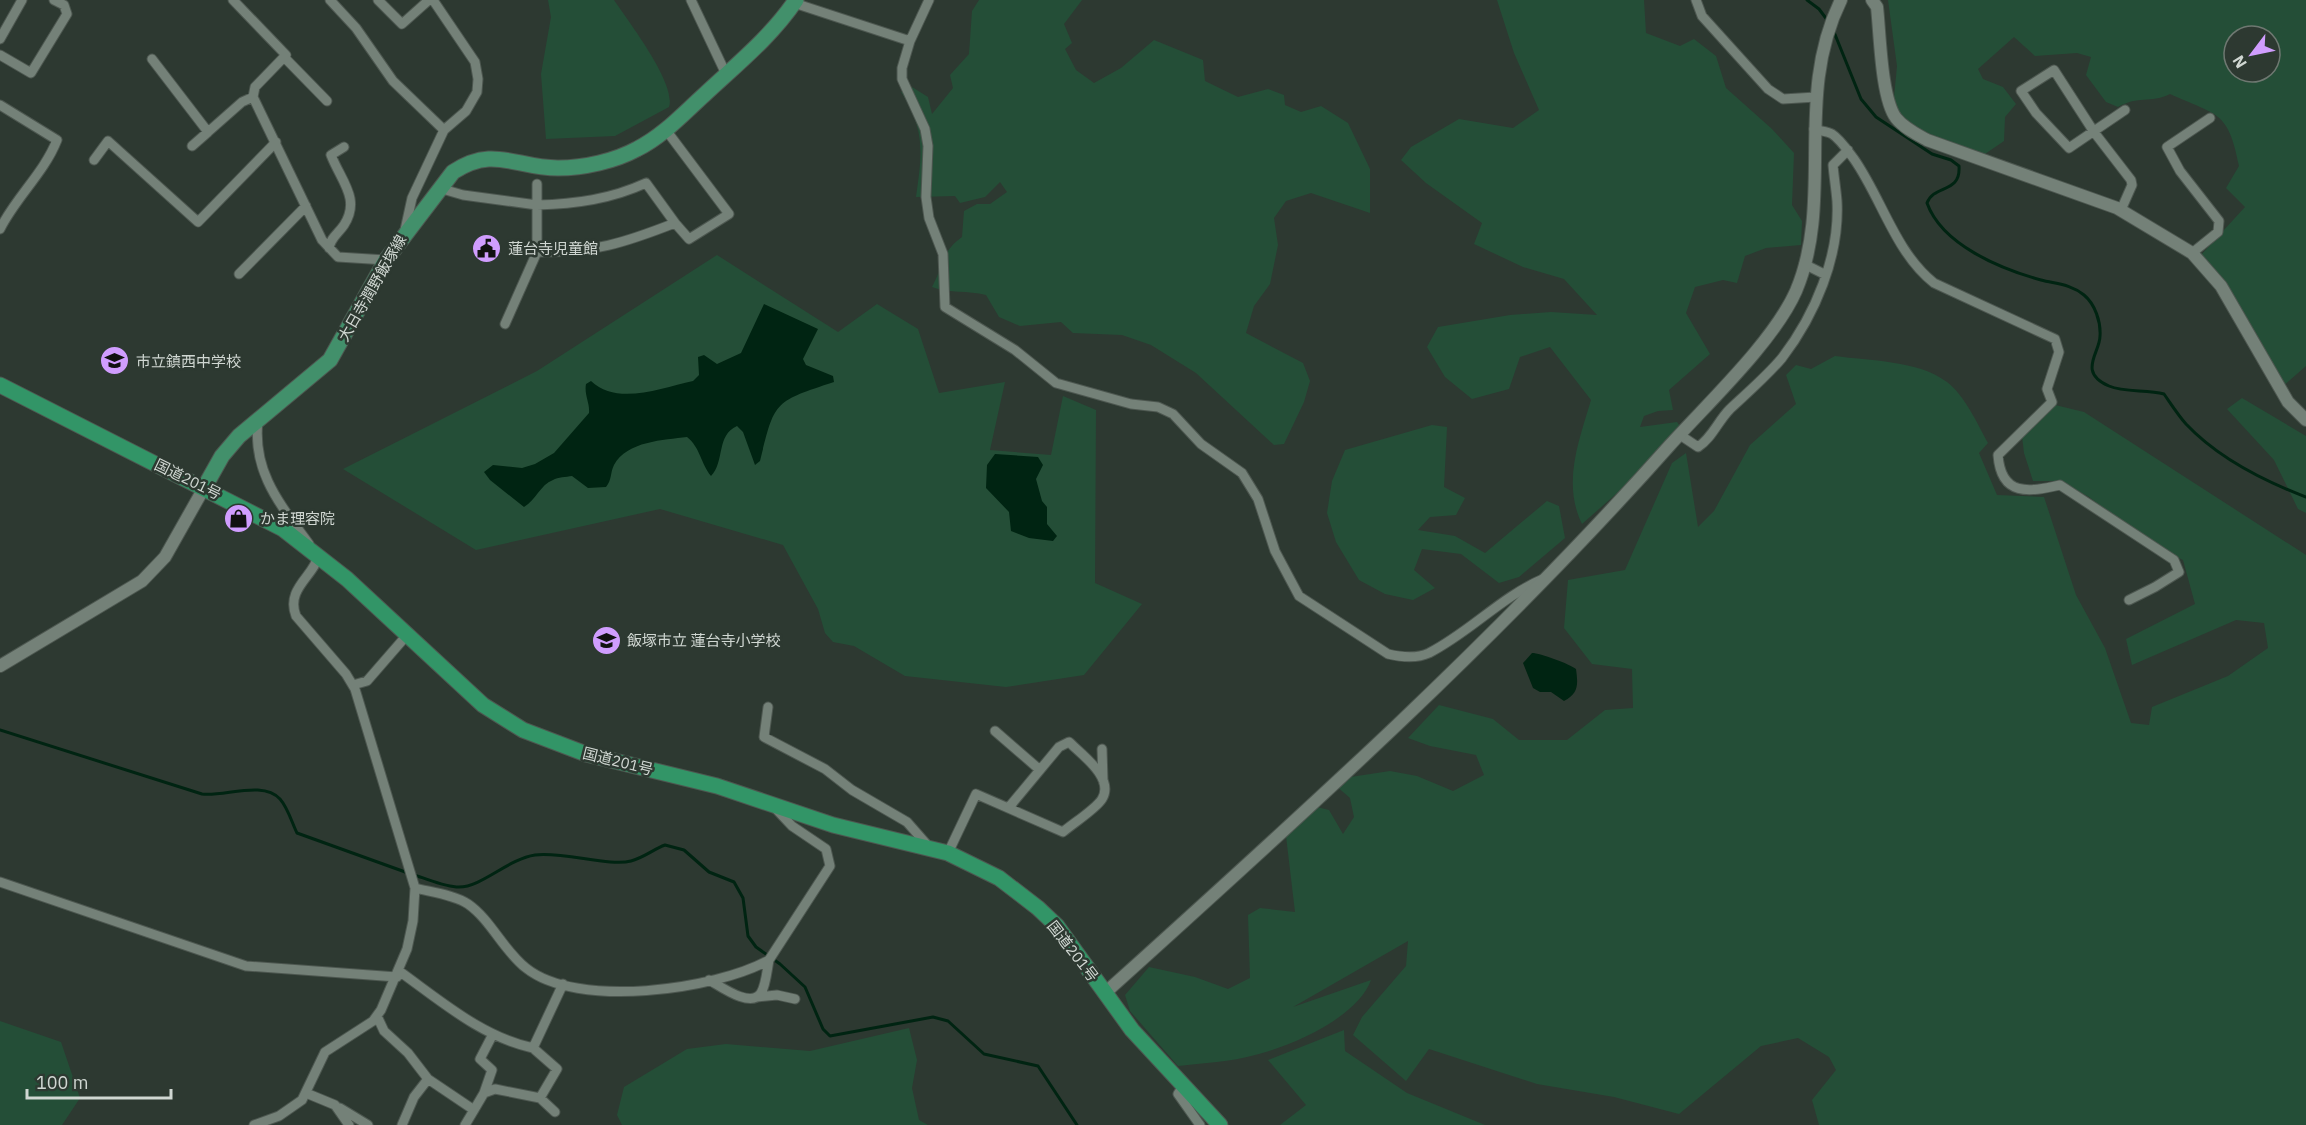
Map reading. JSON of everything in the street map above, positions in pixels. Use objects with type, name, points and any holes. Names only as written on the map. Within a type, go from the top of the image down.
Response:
[{"type":"highway","name":"国道201号","points":[[0,385],[283,529],[348,579],[483,705],[523,730],[585,754],[717,786],[833,825],[929,847],[948,853],[999,878],[1057,926],[1154,1056],[1220,1125]]},
{"type":"main road","name":"大日寺潤野飯塚線","points":[[204,488],[222,456],[258,419],[330,360],[386,260],[405,232],[453,172],[469,162],[489,157],[558,168],[596,164],[637,149],[666,130],[767,36],[795,1]]},
{"type":"street","points":[[0,39],[22,0]]},
{"type":"street","points":[[0,55],[32,73],[67,14],[64,5],[54,0]]},
{"type":"street","points":[[233,0],[286,55],[284,57],[327,100]]},
{"type":"street","points":[[330,0],[356,28],[393,81],[444,130]]},
{"type":"street","points":[[378,0],[402,24],[431,0],[475,62],[478,79],[477,92],[471,104],[444,130],[412,198],[405,232]]},
{"type":"street","points":[[691,0],[726,74]]},
{"type":"street","points":[[929,0],[910,41],[902,68],[902,79],[925,129],[928,146],[926,197],[929,218],[943,254],[945,307],[1015,350],[1056,383],[1131,404],[1158,407],[1173,414],[1201,444],[1242,473],[1258,499],[1275,551],[1299,596],[1388,654],[1403,658],[1427,654],[1520,589],[1548,577]]},
{"type":"street","points":[[1696,0],[1702,16],[1768,89],[1784,99],[1816,97]]},
{"type":"street","points":[[1105,993],[1254,859],[1548,577],[1680,435],[1764,340],[1796,291],[1804,264],[1814,211],[1814,129],[1819,64],[1833,15],[1841,0]]},
{"type":"street","points":[[1872,0],[1877,7],[1887,98],[1895,117],[1905,128],[1927,140],[2121,210],[2192,253],[2221,286],[2288,402],[2306,420]]},
{"type":"street","points":[[795,1],[910,41]]},
{"type":"street","points":[[284,57],[255,87],[253,98],[306,206],[328,248],[338,257],[386,260]]},
{"type":"street","points":[[152,59],[208,132]]},
{"type":"street","points":[[2121,210],[2132,186],[2131,180],[2094,132],[2054,70],[2021,91],[2036,113],[2069,148],[2094,132],[2125,110]]},
{"type":"street","points":[[192,146],[242,102],[253,98]]},
{"type":"street","points":[[0,106],[57,140],[51,156],[9,212],[0,229]]},
{"type":"street","points":[[2192,253],[2218,232],[2219,221],[2180,171],[2167,147],[2210,118]]},
{"type":"street","points":[[1814,129],[1832,134],[1848,150],[1868,178],[1907,256],[1922,274],[1934,283],[2055,339],[2059,352],[2047,389],[2052,402],[2002,449],[1998,455],[1998,466],[2010,484],[2020,490],[2032,491],[2060,485],[2174,560],[2179,572],[2156,587],[2129,600]]},
{"type":"street","points":[[439,188],[463,195],[537,205],[574,204],[594,200],[646,183],[688,239],[729,214],[666,130]]},
{"type":"street","points":[[94,160],[108,141],[198,222],[276,142]]},
{"type":"street","points":[[328,248],[331,238],[343,226],[351,212],[353,201],[331,155],[344,147]]},
{"type":"street","points":[[1680,435],[1698,447],[1708,441],[1713,428],[1726,413],[1781,358],[1812,310],[1826,275],[1835,232],[1837,202],[1833,165],[1848,150]]},
{"type":"street","points":[[504,324],[537,252],[537,184]]},
{"type":"street","points":[[239,274],[306,206]]},
{"type":"street","points":[[537,252],[575,253],[608,247],[675,223]]},
{"type":"street","points":[[1804,264],[1826,275]]},
{"type":"street","points":[[254,1125],[279,1116],[302,1101],[326,1052],[377,1016],[398,974],[413,921],[415,888],[353,685],[296,616],[293,609],[294,598],[303,578],[319,557],[280,504],[261,468],[255,441],[258,419]]},
{"type":"street","points":[[0,666],[142,581],[165,557],[204,488]]},
{"type":"street","points":[[353,685],[367,681],[407,635]]},
{"type":"street","points":[[768,707],[764,737],[825,769],[852,790],[908,822],[929,847]]},
{"type":"street","points":[[994,731],[1040,771]]},
{"type":"street","points":[[1010,806],[1059,747],[1069,741],[1099,773],[1103,781]]},
{"type":"street","points":[[948,853],[976,794],[1010,806],[1063,832],[1102,799],[1102,749]]},
{"type":"street","points":[[757,997],[762,992],[769,960],[830,866],[826,849],[792,826],[773,806]]},
{"type":"street","points":[[0,882],[246,966],[398,974],[493,1034],[508,1041],[533,1047],[558,1069],[540,1098]]},
{"type":"street","points":[[415,888],[466,902],[526,969],[543,979],[563,984],[628,993],[665,990],[754,968],[769,960]]},
{"type":"street","points":[[709,980],[749,999],[777,995],[795,999]]},
{"type":"street","points":[[533,1047],[563,984]]},
{"type":"street","points":[[377,1016],[384,1031],[408,1053],[428,1079],[474,1110]]},
{"type":"street","points":[[465,1125],[484,1093],[492,1070],[480,1059],[493,1034]]},
{"type":"street","points":[[402,1125],[414,1097],[428,1079]]},
{"type":"street","points":[[1183,1086],[1178,1094],[1200,1125]]},
{"type":"street","points":[[484,1093],[495,1089],[540,1098],[555,1112]]},
{"type":"street","points":[[306,1093],[368,1125]]},
{"type":"street","points":[[335,1106],[349,1125]]},
{"type":"shaded area","points":[[548,0],[614,0],[659,69],[670,97],[669,107],[615,136],[546,139],[541,74],[551,17]]},
{"type":"shaded area","points":[[979,0],[1082,0],[1064,24],[1072,43],[1065,49],[1076,70],[1094,83],[1121,68],[1154,40],[1203,60],[1205,81],[1238,97],[1268,89],[1284,95],[1285,105],[1301,112],[1321,106],[1348,123],[1370,169],[1370,213],[1311,193],[1286,201],[1274,218],[1278,245],[1270,284],[1254,306],[1246,333],[1303,363],[1310,381],[1304,402],[1284,444],[1274,445],[1196,373],[1151,345],[1122,335],[1073,333],[1061,322],[1020,326],[999,317],[986,295],[932,287],[946,254],[962,237],[964,211],[977,204],[990,204],[1007,192],[1000,182],[985,197],[960,203],[955,196],[916,197],[920,168],[920,143],[915,119],[901,92],[912,87],[928,97],[932,114],[953,88],[950,75],[969,54],[972,11]]},
{"type":"shaded area","points":[[1497,0],[1644,0],[1646,33],[1680,46],[1694,39],[1716,56],[1726,88],[1772,129],[1794,153],[1792,205],[1802,221],[1801,245],[1766,248],[1745,256],[1737,283],[1723,280],[1695,287],[1686,313],[1710,354],[1669,390],[1673,410],[1658,411],[1644,416],[1640,427],[1677,422],[1685,433],[1582,524],[1573,493],[1574,462],[1591,400],[1550,347],[1520,357],[1509,389],[1472,399],[1445,377],[1427,347],[1438,327],[1510,315],[1551,312],[1597,315],[1564,279],[1523,267],[1474,244],[1482,223],[1426,183],[1401,160],[1411,147],[1459,119],[1513,128],[1539,110],[1514,53]]},
{"type":"shaded area","points":[[1888,0],[2306,0],[2306,366],[2282,387],[2201,255],[2245,207],[2226,188],[2239,166],[2235,148],[2225,124],[2210,112],[2170,94],[2156,99],[2132,101],[2118,107],[2106,102],[2086,75],[2091,57],[2077,53],[2035,56],[2014,37],[1978,69],[1983,79],[2003,87],[2016,104],[2005,117],[2004,141],[1985,154],[1913,133],[1893,108],[1897,66]]},
{"type":"shaded area","points":[[717,255],[838,332],[877,304],[918,329],[939,393],[1005,382],[990,450],[1051,455],[1063,396],[1096,410],[1095,583],[1142,604],[1084,675],[1006,687],[905,676],[854,646],[833,642],[825,633],[818,609],[783,545],[660,509],[476,550],[343,469],[537,371]]},
{"type":"shaded area","points":[[764,304],[818,329],[803,359],[806,365],[833,376],[834,382],[799,394],[780,406],[769,426],[760,461],[755,465],[743,432],[737,426],[726,436],[718,464],[711,476],[695,446],[687,437],[647,443],[628,451],[614,465],[606,487],[588,488],[572,476],[557,478],[545,485],[524,507],[490,480],[484,472],[493,465],[522,468],[535,464],[554,453],[589,413],[586,384],[591,381],[613,393],[654,391],[693,381],[699,375],[698,357],[704,355],[717,364],[741,353]]},
{"type":"shaded area","points":[[1835,356],[1908,365],[1922,369],[1947,382],[1965,402],[1988,443],[1979,453],[1997,495],[2044,497],[2076,595],[2105,648],[2131,723],[2149,725],[2152,707],[2228,676],[2268,648],[2264,623],[2236,620],[2132,665],[2126,639],[2195,604],[2183,560],[2149,544],[2089,497],[2060,481],[2033,481],[2024,453],[2021,428],[2051,404],[2084,412],[2306,555],[2306,1125],[1819,1125],[1812,1100],[1836,1070],[1829,1057],[1798,1038],[1761,1046],[1679,1114],[1614,1097],[1537,1084],[1429,1049],[1406,1081],[1353,1035],[1362,1017],[1406,966],[1408,941],[1293,1007],[1371,980],[1353,1006],[1322,1028],[1287,1045],[1255,1055],[1227,1061],[1178,1066],[1130,1011],[1125,995],[1149,967],[1195,977],[1228,989],[1250,978],[1248,915],[1260,908],[1295,912],[1286,836],[1309,805],[1329,810],[1343,834],[1354,817],[1350,798],[1335,785],[1344,778],[1390,771],[1417,776],[1453,791],[1484,775],[1476,755],[1430,746],[1408,738],[1439,705],[1493,719],[1519,740],[1567,740],[1605,710],[1633,708],[1632,669],[1592,664],[1564,628],[1568,580],[1625,570],[1672,463],[1686,453],[1698,527],[1714,511],[1750,445],[1796,404],[1786,375],[1796,365],[1811,369]]},
{"type":"shaded area","points":[[2242,398],[2306,436],[2306,513],[2298,509],[2274,460],[2227,409]]},
{"type":"shaded area","points":[[1432,425],[1447,427],[1444,487],[1465,498],[1456,515],[1430,517],[1418,530],[1455,536],[1485,553],[1547,501],[1559,506],[1565,538],[1519,577],[1499,583],[1461,554],[1422,549],[1414,570],[1435,588],[1413,600],[1385,594],[1359,580],[1336,542],[1327,513],[1332,481],[1345,450]]},
{"type":"shaded area","points":[[995,454],[1038,457],[1043,465],[1036,479],[1042,501],[1047,507],[1047,524],[1057,536],[1053,541],[1029,538],[1011,531],[1009,512],[986,488],[987,465]]},
{"type":"shaded area","points":[[1532,653],[1555,659],[1576,669],[1576,688],[1569,698],[1564,701],[1551,692],[1540,692],[1533,688],[1523,663]]},
{"type":"shaded area","points":[[0,1021],[61,1042],[80,1098],[62,1125],[0,1125]]},
{"type":"shaded area","points":[[909,1028],[917,1060],[912,1088],[919,1120],[928,1125],[622,1125],[617,1115],[624,1087],[687,1049],[726,1044],[810,1051]]},
{"type":"shaded area","points":[[1344,1030],[1345,1051],[1407,1093],[1485,1125],[1280,1125],[1306,1105],[1268,1060]]},
{"type":"waterway","points":[[1807,0],[1819,9],[1828,21]]},
{"type":"waterway","points":[[1834,32],[1861,99],[1876,117],[1932,154],[1951,160],[1959,166],[1956,181],[1935,193],[1927,203],[1935,218],[1946,231],[1959,243],[1991,262],[2079,291],[2094,308],[2099,325],[2099,342],[2092,362],[2094,375],[2099,381],[2115,388],[2164,394],[2186,424],[2212,448],[2258,476],[2306,497]]},
{"type":"waterway","points":[[0,730],[202,794],[243,790],[273,793],[285,807],[297,833],[408,873]]},
{"type":"waterway","points":[[414,875],[459,887],[477,883],[515,862],[535,855],[546,854],[622,862],[635,860],[665,845],[684,850],[709,872],[734,882],[743,898],[748,936],[756,947],[780,964],[805,987],[823,1029],[830,1036],[933,1017],[948,1021],[984,1054],[1038,1066],[1077,1125]]},
{"type":"place","name":"蓮台寺児童館","points":[[487,248]]},
{"type":"place","name":"市立鎮西中学校","points":[[115,361]]},
{"type":"place","name":"かま理容院","points":[[239,518]]},
{"type":"place","name":"飯塚市立 蓮台寺小学校","points":[[606,640]]}]
